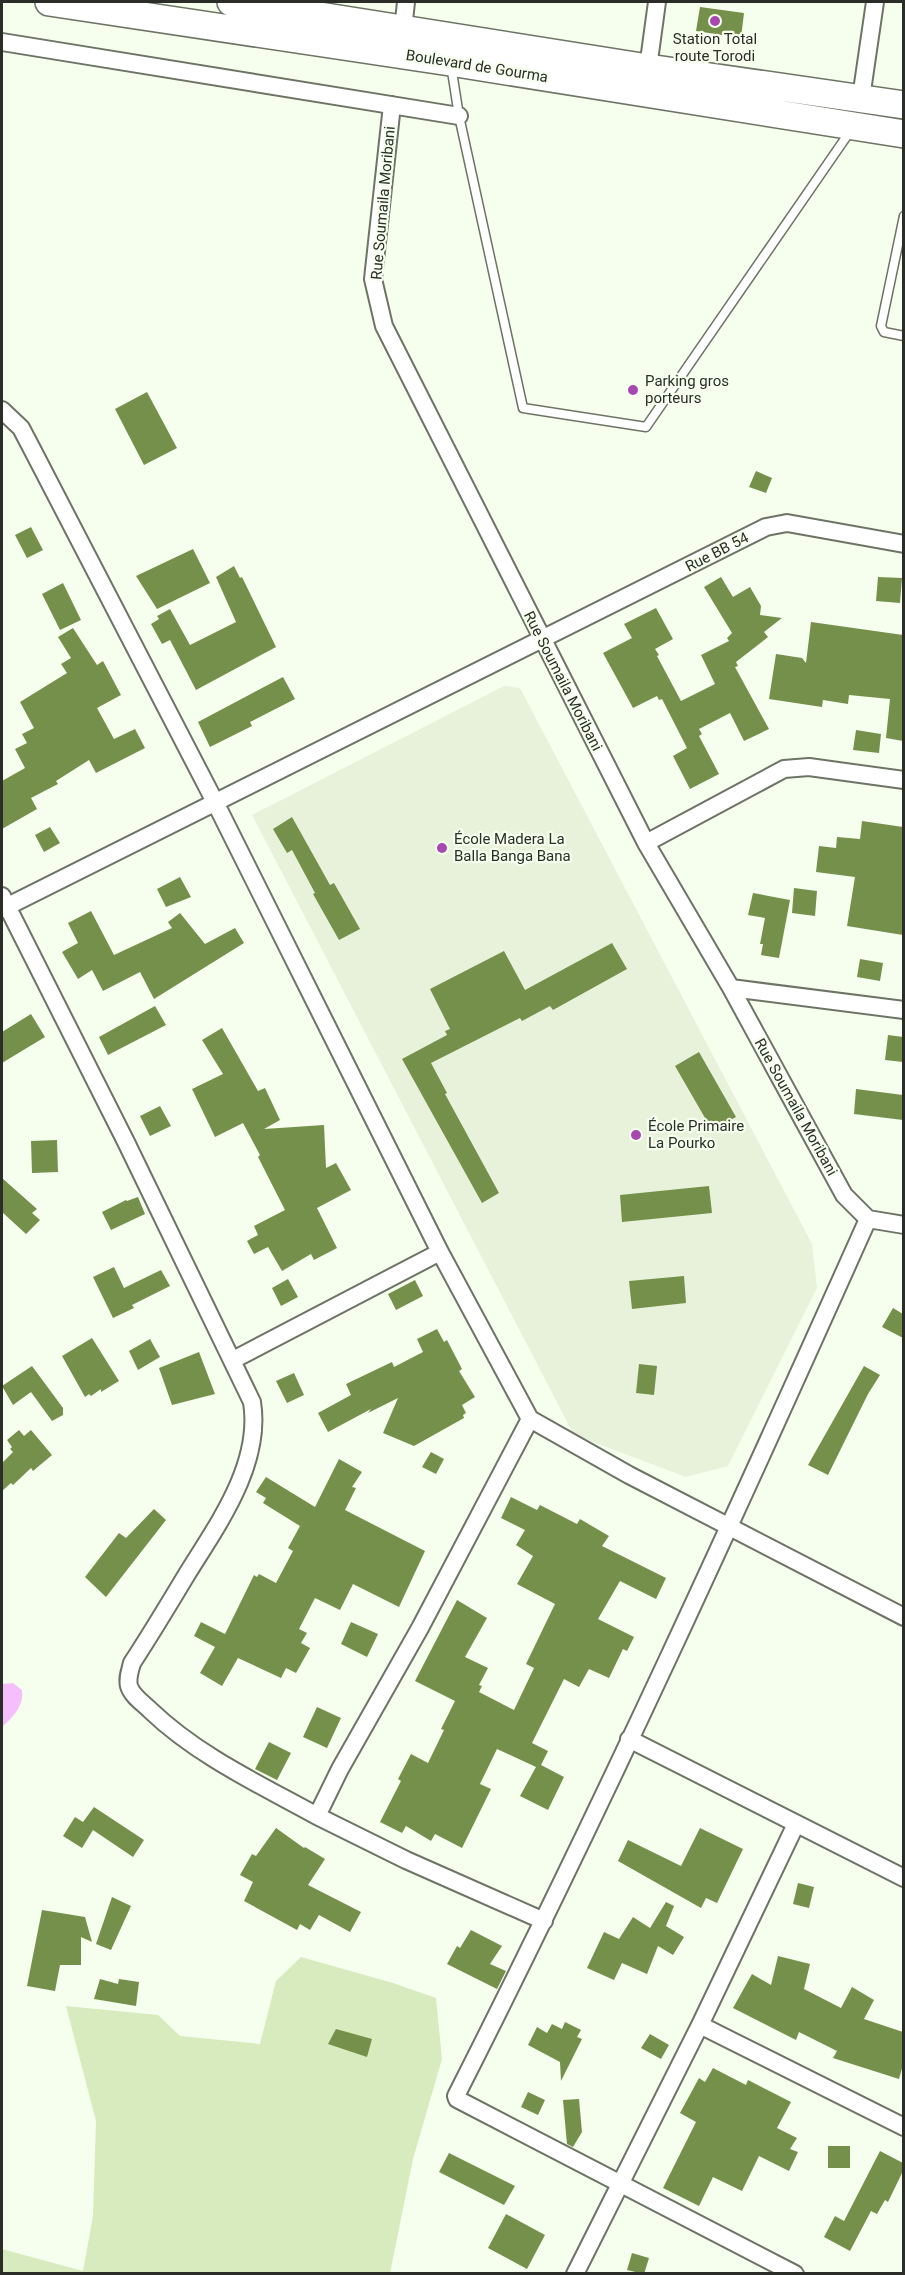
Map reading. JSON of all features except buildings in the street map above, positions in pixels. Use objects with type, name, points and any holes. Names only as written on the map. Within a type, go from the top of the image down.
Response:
[{"type":"highway","name":"Boulevard de Gourma","points":[[49,2],[450,62],[903,134]]},
{"type":"highway","name":"Boulevard de Gourma","points":[[231,2],[648,68],[903,105]]},
{"type":"street","points":[[402,30],[406,2]]},
{"type":"street","points":[[648,68],[657,2]]},
{"type":"street","points":[[861,99],[875,2]]},
{"type":"street","points":[[2,42],[459,116]]},
{"type":"street","name":"Rue Soumaila Moribani","points":[[392,105],[373,279],[384,326],[646,843],[731,988],[844,1195],[868,1219]]},
{"type":"street","points":[[2,410],[21,428],[32,448],[214,802],[440,1252],[530,1419],[630,1475],[903,1617]]},
{"type":"street","name":"Rue BB 54","points":[[3,904],[214,802],[766,527],[787,523],[903,544]]},
{"type":"street","points":[[646,843],[784,769],[809,767],[903,780]]},
{"type":"street","points":[[3,904],[252,1402],[253,1439],[221,1520],[132,1664],[129,1687],[134,1695],[162,1721],[202,1752],[317,1816],[406,1860],[544,1921]]},
{"type":"street","points":[[731,988],[903,1010]]},
{"type":"street","points":[[795,2274],[456,2097],[544,1921],[730,1526],[868,1219],[903,1226]]},
{"type":"street","points":[[233,1360],[440,1252]]},
{"type":"street","points":[[317,1816],[340,1769],[420,1628],[530,1419]]},
{"type":"street","points":[[628,1739],[903,1878]]},
{"type":"street","points":[[575,2274],[700,2025],[796,1824]]},
{"type":"street","points":[[700,2025],[903,2127]]},
{"type":"lane","points":[[450,62],[459,116],[523,408],[646,427],[854,126]]},
{"type":"lane","points":[[903,216],[881,326],[884,332],[903,336]]},
{"type":"shaded area","points":[[504,686],[520,688],[812,1244],[817,1288],[728,1466],[686,1477],[574,1435],[252,815]]},
{"type":"shaded area","points":[[13,1683],[22,1690],[21,1701],[14,1715],[2,1727],[2,1684]]},
{"type":"green space","points":[[301,1957],[393,1983],[436,1998],[442,2059],[413,2159],[390,2273],[2,2273],[2,2249],[83,2271],[93,2216],[96,2121],[66,2006],[158,2015],[180,2036],[260,2044],[276,1981]]},
{"type":"place","name":"Station Total route Torodi","points":[[715,21]]},
{"type":"place","name":"Parking gros porteurs","points":[[633,390]]},
{"type":"place","name":"École Madera La Balla Banga Bana","points":[[442,848]]},
{"type":"place","name":"École Primaire La Pourko","points":[[636,1135]]}]
